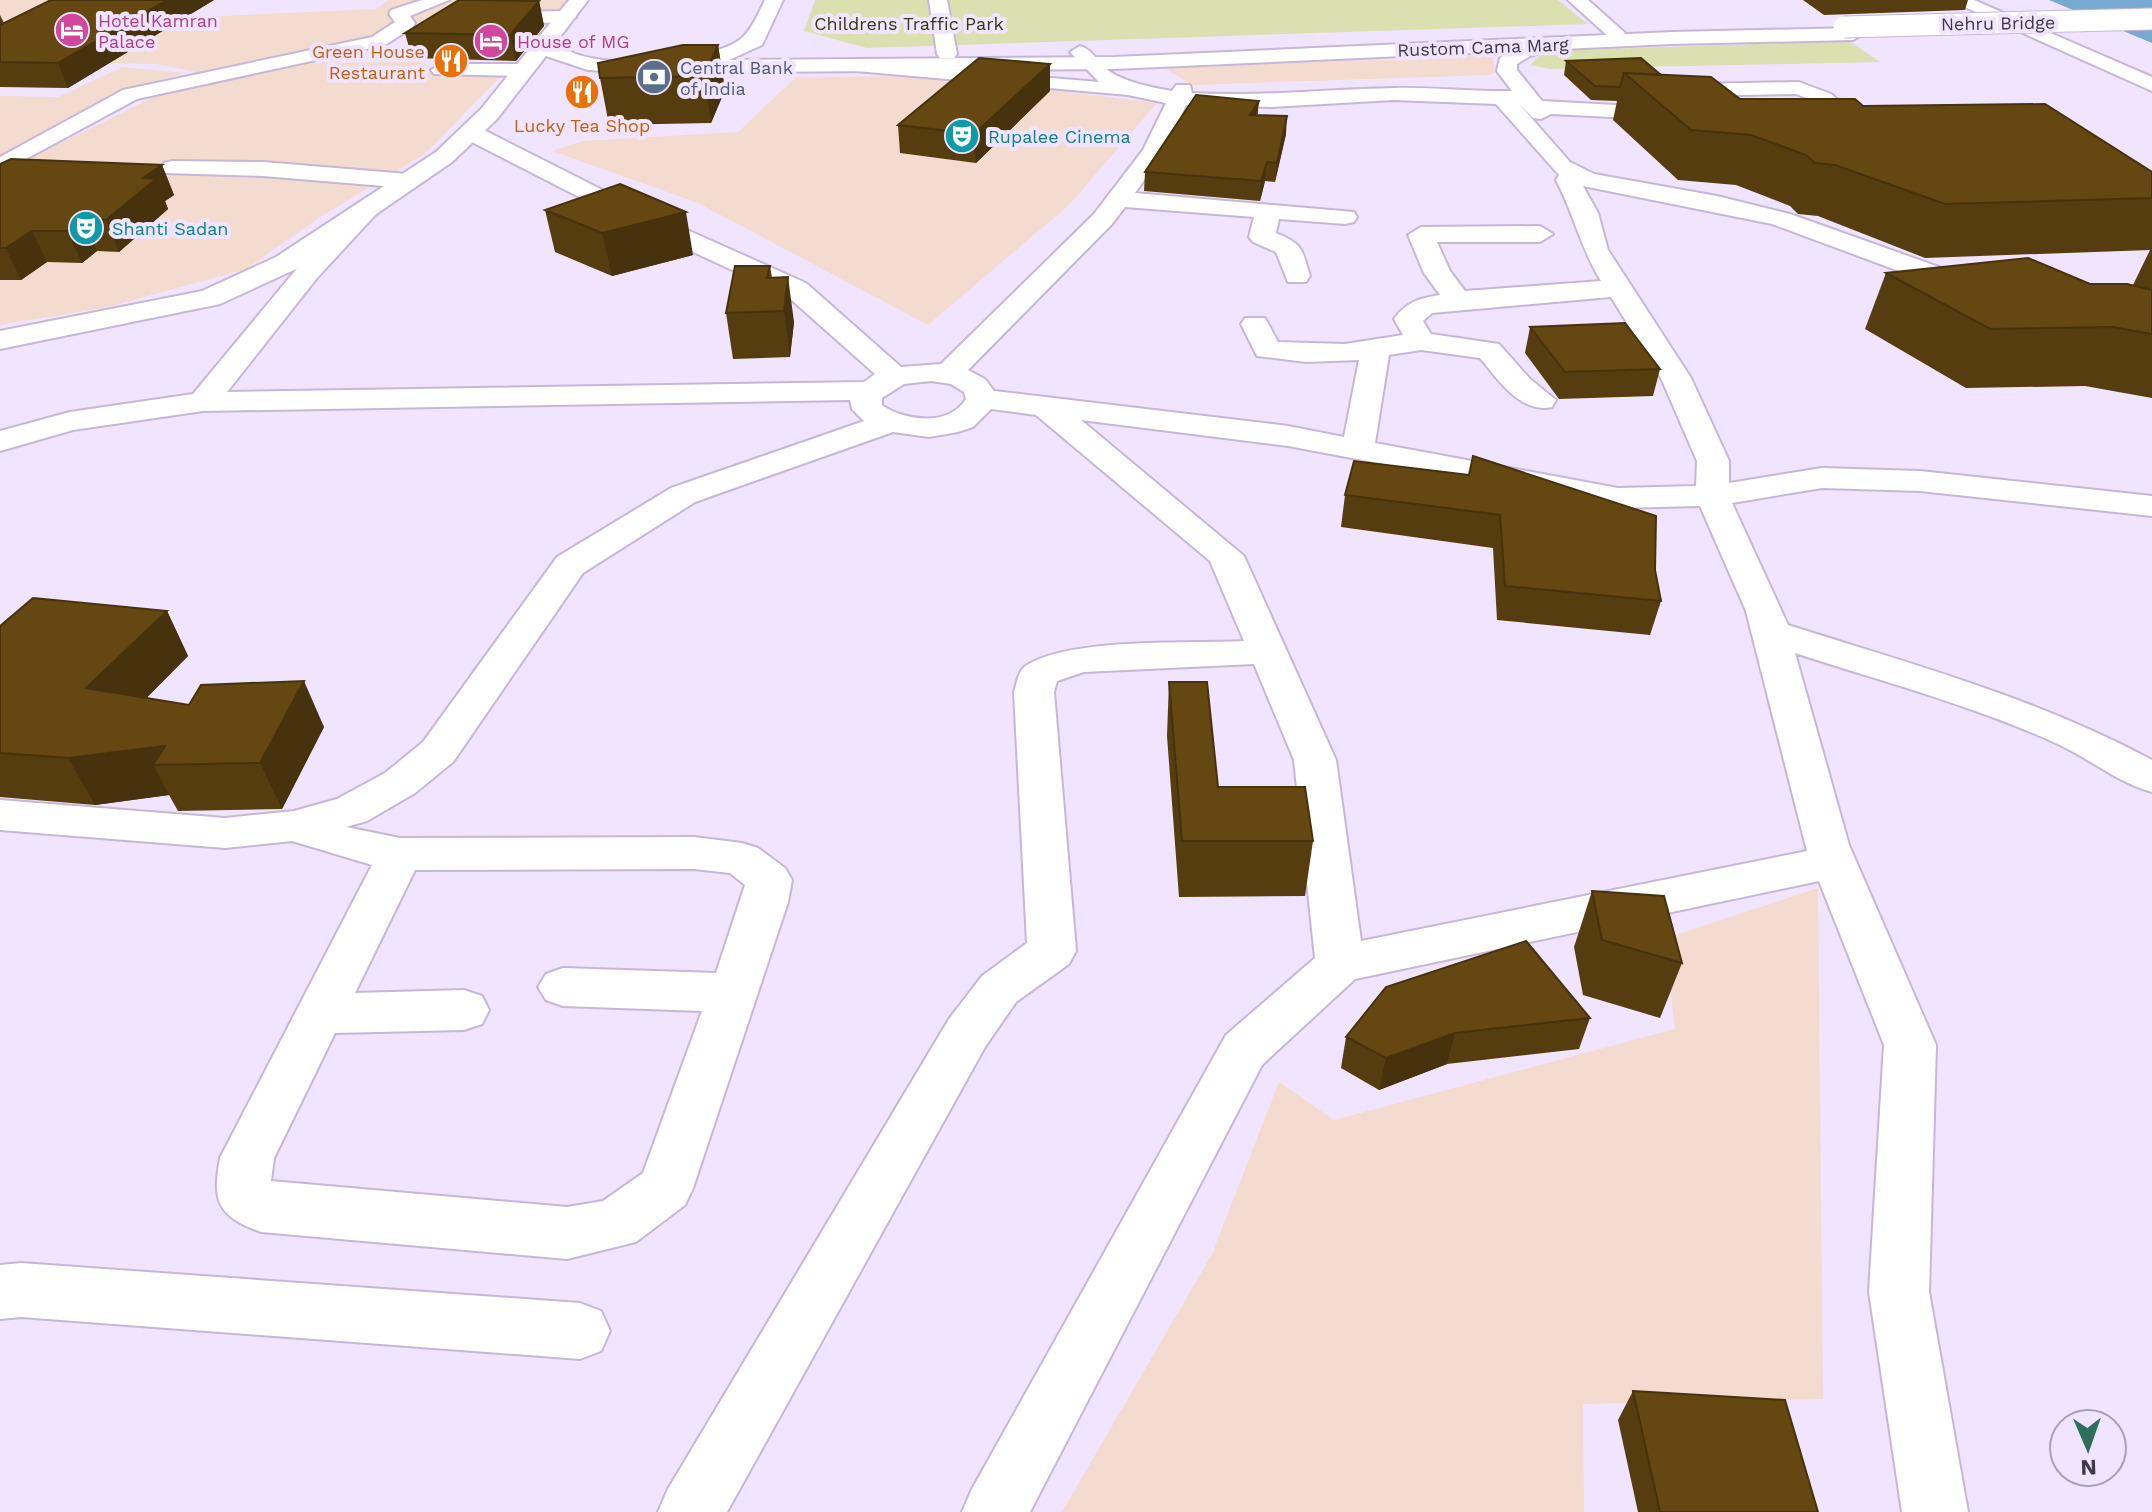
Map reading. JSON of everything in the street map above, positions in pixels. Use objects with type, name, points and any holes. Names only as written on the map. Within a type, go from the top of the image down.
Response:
[{"type":"main road","points":[[0,340],[210,298],[286,263],[444,157],[502,99],[579,0]]},
{"type":"main road","points":[[1958,0],[2152,85]]},
{"type":"main road","points":[[1978,0],[2152,75]]},
{"type":"main road","points":[[761,34],[776,1]]},
{"type":"main road","name":"Nehru Bridge","points":[[1849,31],[2152,21]]},
{"type":"main road","name":"Rustom Cama Marg","points":[[1110,57],[1616,33],[1849,31]]},
{"type":"main road","name":"Rustom Cama Marg","points":[[641,67],[715,58],[744,48],[761,34],[781,47],[805,52],[1110,57],[1554,44],[1849,31]]},
{"type":"main road","name":"Rustom Cama Marg","points":[[547,42],[556,54],[575,61],[641,67],[855,65],[1083,57]]},
{"type":"main road","points":[[502,99],[553,80],[641,67]]},
{"type":"street","points":[[0,166],[130,94],[378,41],[406,23],[398,14],[440,0]]},
{"type":"street","points":[[500,0],[486,18],[567,17]]},
{"type":"street","points":[[938,0],[947,54]]},
{"type":"street","points":[[1577,0],[1616,33]]},
{"type":"street","points":[[1554,44],[1514,54],[1507,62],[1507,71],[1522,97],[1571,149],[1617,185]]},
{"type":"street","points":[[1083,57],[1099,77],[1134,91]]},
{"type":"street","points":[[1110,57],[1138,77],[1181,94]]},
{"type":"street","points":[[855,65],[1181,94],[1522,97],[1683,119]]},
{"type":"street","points":[[441,70],[523,70]]},
{"type":"street","points":[[1693,90],[1799,88],[1824,98],[1851,122]]},
{"type":"street","points":[[0,815],[225,833],[294,826],[352,810],[400,783],[438,752],[570,565],[683,495],[885,397],[948,374],[1028,290],[1103,219],[1154,151],[1181,94]]},
{"type":"street","points":[[1522,97],[1532,136],[1572,172],[1587,180],[1781,219],[1990,294]]},
{"type":"street","points":[[1821,120],[1879,123]]},
{"type":"street","points":[[470,132],[796,289],[885,397],[927,427],[946,424],[975,411],[981,399],[975,385],[948,374]]},
{"type":"street","points":[[444,157],[530,163]]},
{"type":"street","points":[[172,168],[263,169],[408,181]]},
{"type":"street","points":[[1572,172],[1568,180],[1570,189],[1586,213],[1595,250],[1676,378],[1713,461],[1712,496],[1765,611],[1834,862],[1910,1045],[1899,1292],[1935,1512]]},
{"type":"street","points":[[1118,199],[1345,217]]},
{"type":"street","points":[[203,402],[308,272],[368,208]]},
{"type":"street","points":[[1268,211],[1262,237],[1288,247],[1297,276]]},
{"type":"street","points":[[1255,324],[1267,350],[1290,353],[1375,350],[1393,343],[1421,341],[1489,350],[1499,344],[1493,326],[1437,273],[1421,235],[1540,234]]},
{"type":"street","points":[[1421,341],[1408,319],[1423,306],[1465,299],[1617,288]]},
{"type":"street","points":[[1358,448],[1375,350]]},
{"type":"street","points":[[1489,350],[1519,385],[1541,400]]},
{"type":"street","points":[[0,441],[70,421],[203,402],[885,397]]},
{"type":"street","points":[[981,399],[1288,436],[1618,498],[1712,496],[1822,478],[1920,481],[2152,506]]},
{"type":"street","points":[[1043,405],[1226,556],[1315,760],[1340,964]]},
{"type":"street","points":[[2104,501],[2152,535]]},
{"type":"street","points":[[1771,632],[1987,702],[2075,736],[2152,778]]},
{"type":"street","points":[[691,1512],[967,1033],[999,989],[1052,951],[1034,692],[1039,674],[1079,660],[1268,652]]},
{"type":"street","points":[[294,826],[362,848],[400,854],[694,853],[742,859],[769,880],[765,902],[665,1188],[616,1224],[567,1233],[261,1207],[242,1190],[247,1158],[400,854]]},
{"type":"street","points":[[995,1512],[1244,1050],[1340,964],[1834,862]]},
{"type":"street","points":[[563,987],[733,993]]},
{"type":"street","points":[[318,1014],[464,1010]]},
{"type":"street","points":[[0,1292],[21,1290],[580,1331]]},
{"type":"shaded area","points":[[0,0],[59,0],[20,25],[0,24]]},
{"type":"shaded area","points":[[389,0],[572,0],[558,19],[396,25],[369,40],[202,73],[157,64],[0,61],[0,52],[159,19],[376,9]]},
{"type":"shaded area","points":[[1492,50],[1495,72],[1489,75],[1192,85],[1166,69],[1174,64],[1394,60]]},
{"type":"shaded area","points":[[422,62],[442,72],[503,74],[426,153],[320,217],[246,269],[108,307],[0,325],[0,173],[160,94],[301,63]]},
{"type":"shaded area","points":[[123,67],[185,73],[113,93],[0,159],[0,96],[58,97]]},
{"type":"shaded area","points":[[932,76],[1157,103],[1069,205],[928,325],[698,203],[552,151],[583,141],[738,132],[796,77]]},
{"type":"shaded area","points":[[1818,888],[1823,1399],[1583,1404],[1584,1512],[1062,1512],[1212,1254],[1279,1082],[1334,1120],[1675,1029],[1664,939]]},
{"type":"green space","name":"Childrens Traffic Park","points":[[815,0],[1558,0],[1588,24],[867,48],[804,31]]},
{"type":"green space","points":[[1849,41],[1880,62],[1550,69],[1530,65],[1544,51]]},
{"type":"water","points":[[2049,0],[2152,0],[2152,43]]},
{"type":"building","points":[[51,0],[167,0],[58,63],[0,62],[0,25]]},
{"type":"building","points":[[459,0],[539,1],[510,35],[405,33]]},
{"type":"building","points":[[683,45],[718,45],[704,76],[600,78],[598,63]]},
{"type":"building","points":[[979,58],[1050,64],[974,134],[898,125]]},
{"type":"building","points":[[1641,58],[1661,75],[1624,73],[1620,87],[1595,86],[1566,61]]},
{"type":"building","points":[[1624,73],[1711,77],[1740,99],[1855,99],[1863,106],[2045,104],[2152,172],[2152,198],[1945,204],[1835,165],[1815,163],[1806,155],[1751,135],[1691,130]]},
{"type":"building","points":[[1196,95],[1259,101],[1250,115],[1287,116],[1277,163],[1267,162],[1261,181],[1145,172]]},
{"type":"building","points":[[11,159],[162,165],[143,178],[156,179],[106,220],[83,220],[67,231],[32,231],[6,248],[0,248],[0,164]]},
{"type":"building","points":[[620,184],[686,212],[602,233],[545,210]]},
{"type":"building","points":[[2028,258],[2090,284],[2127,284],[2152,290],[2152,334],[2113,327],[1990,329],[1886,273]]},
{"type":"building","points":[[735,266],[770,266],[767,278],[788,277],[784,311],[726,313]]},
{"type":"building","points":[[1625,323],[1660,369],[1565,372],[1530,327]]},
{"type":"building","points":[[1473,456],[1656,516],[1655,570],[1661,601],[1505,586],[1500,515],[1345,495],[1354,461],[1469,475]]},
{"type":"building","points":[[33,598],[167,611],[86,688],[189,705],[201,685],[304,681],[260,763],[153,765],[165,746],[68,758],[0,753],[0,626]]},
{"type":"building","points":[[1169,682],[1207,682],[1218,787],[1305,787],[1313,841],[1182,841]]},
{"type":"building","points":[[1592,891],[1664,896],[1682,963],[1602,940]]},
{"type":"building","points":[[1526,941],[1590,1018],[1455,1033],[1386,1058],[1346,1037],[1386,987]]},
{"type":"building","points":[[1633,1391],[1785,1400],[1818,1512],[1660,1512]]},
{"type":"place","name":"Hotel Kamran Palace","points":[[72,30]]},
{"type":"place","name":"House of MG","points":[[491,41]]},
{"type":"place","name":"Green House Restaurant","points":[[451,61]]},
{"type":"place","name":"Central Bank of India","points":[[654,77]]},
{"type":"place","name":"Lucky Tea Shop","points":[[582,92]]},
{"type":"place","name":"Rupalee Cinema","points":[[962,136]]},
{"type":"place","name":"Shanti Sadan","points":[[86,228]]}]
